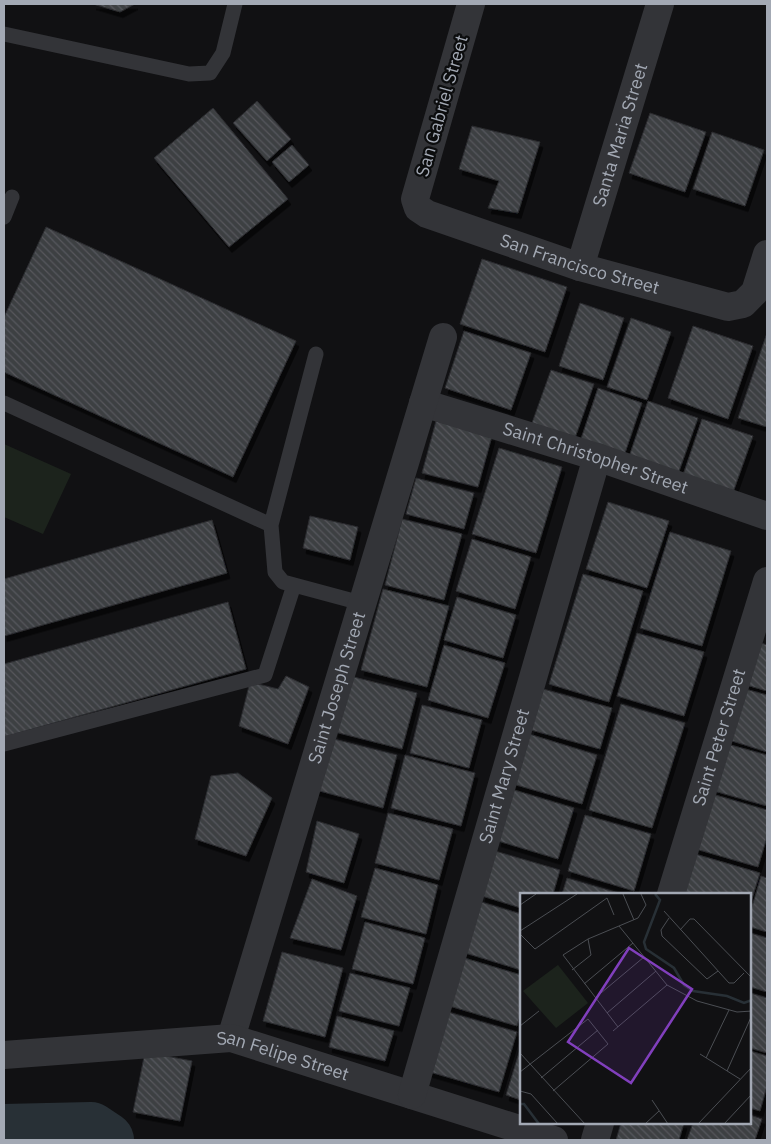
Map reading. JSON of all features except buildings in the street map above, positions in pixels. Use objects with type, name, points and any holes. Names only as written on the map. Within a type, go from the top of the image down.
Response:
[{"type":"street","name":"San Gabriel Street","points":[[418,208],[415,199],[471,4]]},
{"type":"street","name":"Santa Maria Street","points":[[580,267],[660,4]]},
{"type":"street","name":"San Francisco Street","points":[[418,208],[427,214],[580,267],[728,307],[743,304],[755,292],[767,254]]},
{"type":"street","name":"Saint Joseph Street","points":[[231,1038],[443,337]]},
{"type":"street","name":"Saint Christopher Street","points":[[423,402],[597,457],[767,516]]},
{"type":"street","name":"Saint Mary Street","points":[[412,1095],[597,457]]},
{"type":"street","name":"Saint Peter Street","points":[[671,893],[767,581]]},
{"type":"street","name":"San Felipe Street","points":[[4,1054],[231,1038],[554,1140]]},
{"type":"street","points":[[595,1140],[600,1124]]},
{"type":"lane","points":[[4,34],[189,74],[210,72],[223,53],[235,4]]},
{"type":"lane","points":[[4,217],[12,198]]},
{"type":"lane","points":[[316,354],[271,526],[276,572],[283,582],[338,595],[361,603]]},
{"type":"lane","points":[[4,403],[271,526]]},
{"type":"lane","points":[[4,744],[265,675],[294,585]]},
{"type":"shaded area","points":[[4,444],[71,474],[43,534],[4,517]]},
{"type":"waterway","points":[[4,1132],[91,1130],[106,1140]]}]
